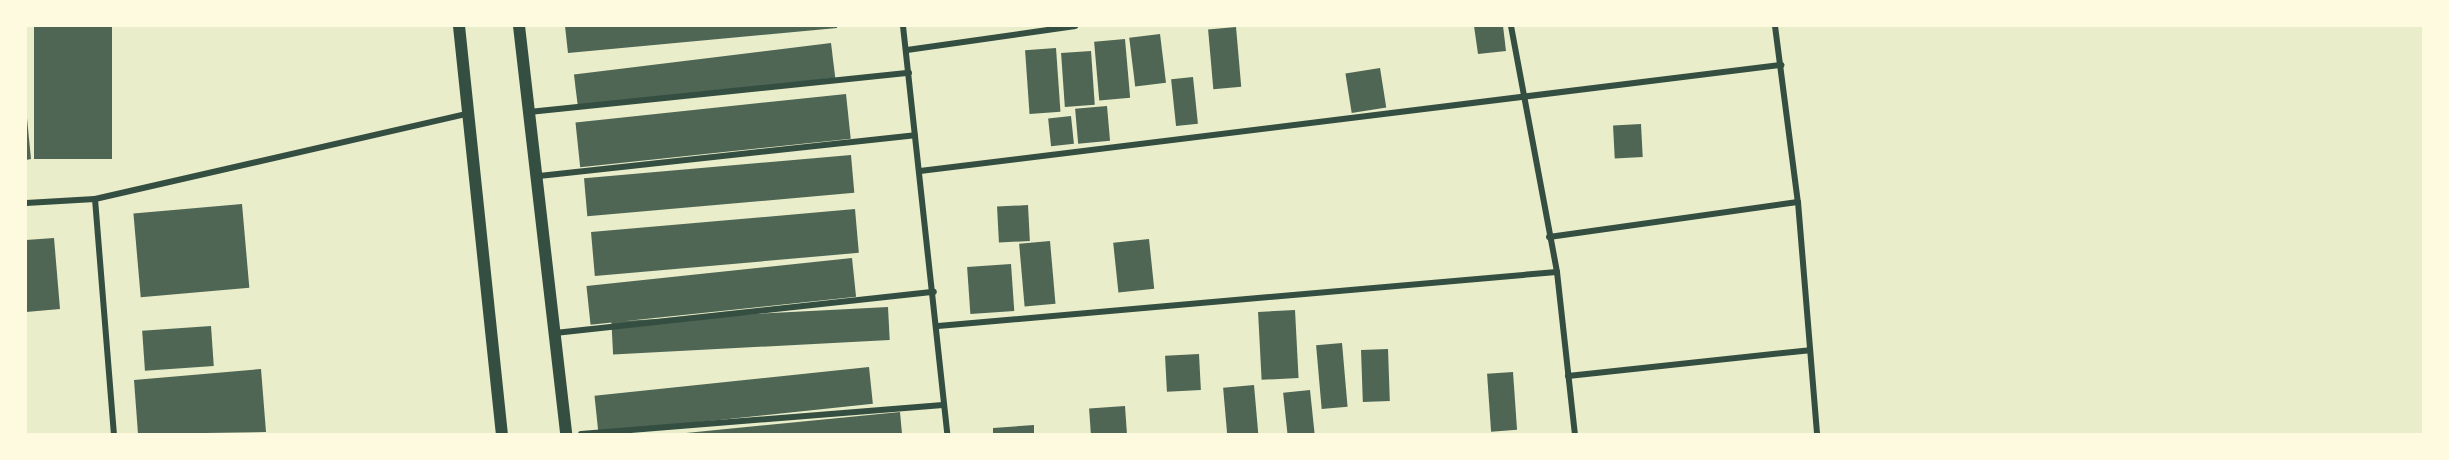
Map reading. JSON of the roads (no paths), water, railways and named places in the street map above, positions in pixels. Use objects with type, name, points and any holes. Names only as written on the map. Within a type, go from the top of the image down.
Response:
[{"type":"main road","points":[[459,26],[465,114],[502,435]]},
{"type":"main road","points":[[519,26],[528,112],[539,176],[566,435]]},
{"type":"street","points":[[903,26],[938,326],[946,435]]},
{"type":"street","points":[[907,50],[1076,26]]},
{"type":"street","points":[[1511,26],[1557,272],[1575,435]]},
{"type":"street","points":[[1775,26],[1798,202],[1817,435]]},
{"type":"street","points":[[920,171],[1781,65]]},
{"type":"street","points":[[528,112],[909,73]]},
{"type":"street","points":[[26,203],[95,199],[465,114]]},
{"type":"street","points":[[539,176],[915,135]]},
{"type":"street","points":[[95,199],[114,435]]},
{"type":"street","points":[[1549,237],[1798,202]]},
{"type":"street","points":[[938,326],[1557,272]]},
{"type":"street","points":[[554,333],[934,292]]},
{"type":"street","points":[[1568,376],[1809,350]]},
{"type":"street","points":[[580,435],[943,405]]}]
